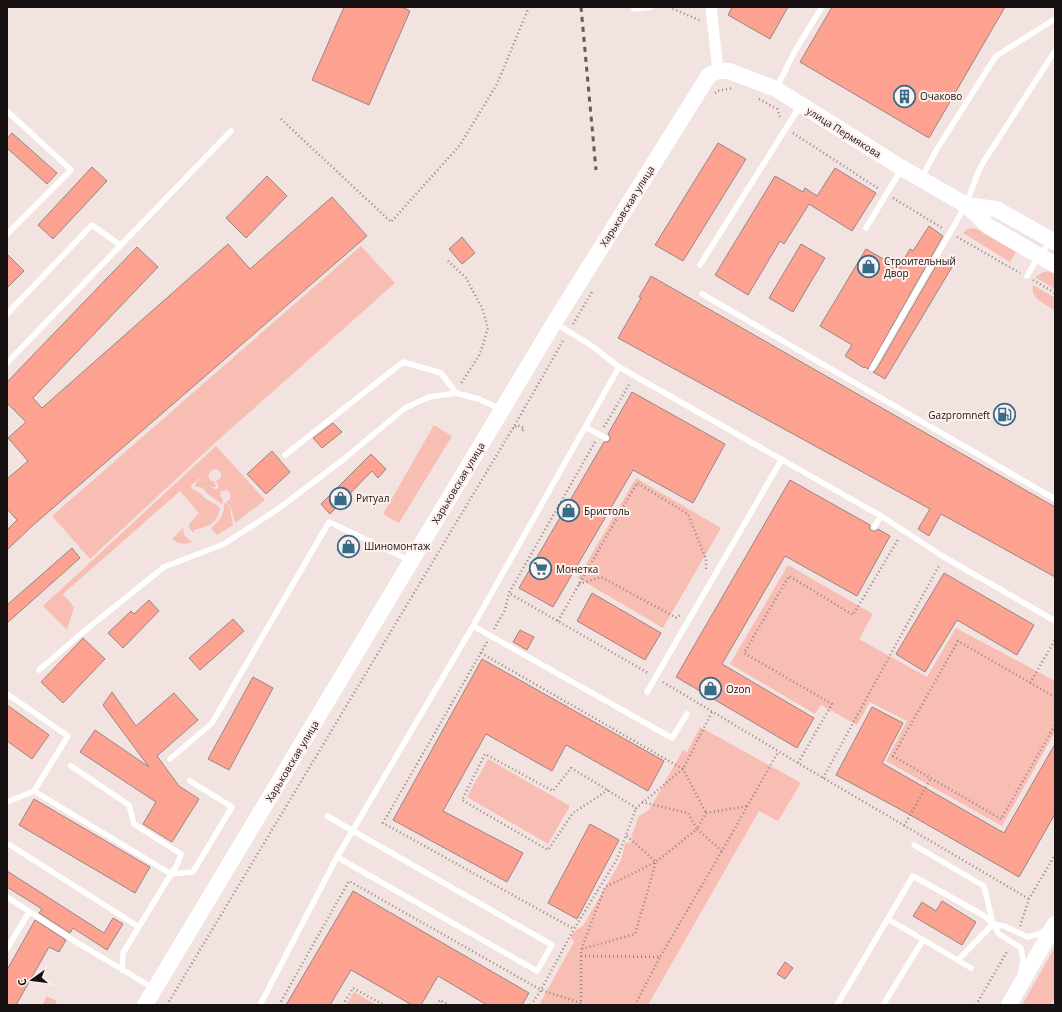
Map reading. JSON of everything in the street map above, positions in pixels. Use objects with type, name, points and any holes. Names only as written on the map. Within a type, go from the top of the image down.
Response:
[{"type":"street","points":[[711,7],[718,71]]},
{"type":"street","name":"улица Пермякова","points":[[718,71],[729,71],[776,89],[902,168],[966,206],[988,226],[1055,264]]},
{"type":"street","name":"Харьковская улица","points":[[145,1005],[554,323],[708,75],[718,71]]},
{"type":"street","name":"улица Пермякова","points":[[966,206],[996,209],[1054,241]]},
{"type":"street","points":[[1009,1005],[1055,923]]},
{"type":"lane","points":[[634,7],[634,9],[651,7]]},
{"type":"lane","points":[[776,89],[795,51],[822,7]]},
{"type":"lane","points":[[921,179],[937,149],[996,56],[1055,19]]},
{"type":"lane","points":[[872,368],[966,206],[979,170],[1055,51]]},
{"type":"lane","points":[[700,265],[801,105]]},
{"type":"lane","points":[[7,111],[71,170],[7,234]]},
{"type":"lane","points":[[7,363],[232,130]]},
{"type":"lane","points":[[866,228],[902,168]]},
{"type":"lane","points":[[7,314],[92,225],[120,245]]},
{"type":"lane","points":[[1027,276],[1039,255],[1054,241]]},
{"type":"lane","points":[[702,294],[1055,499]]},
{"type":"lane","points":[[554,323],[592,346],[619,367],[881,516],[944,557],[1055,621]]},
{"type":"lane","points":[[285,455],[403,362],[441,373],[456,393]]},
{"type":"lane","points":[[260,1005],[337,857],[473,626],[619,367]]},
{"type":"lane","points":[[39,670],[164,566],[224,544],[278,509],[344,459],[405,408],[429,397],[456,393],[479,399],[502,410]]},
{"type":"lane","points":[[585,427],[606,438]]},
{"type":"lane","points":[[647,692],[782,459]]},
{"type":"lane","points":[[876,526],[881,516]]},
{"type":"lane","points":[[170,760],[212,723],[329,522],[412,561]]},
{"type":"lane","points":[[473,626],[672,738],[687,714]]},
{"type":"lane","points":[[7,694],[68,736],[34,791],[7,802]]},
{"type":"lane","points":[[71,766],[129,805],[134,824],[181,854],[171,874],[123,953],[122,970]]},
{"type":"lane","points":[[34,791],[171,874],[193,872],[232,807],[190,781]]},
{"type":"lane","points":[[327,816],[552,945],[537,971],[337,857]]},
{"type":"lane","points":[[10,845],[139,927]]},
{"type":"lane","points":[[914,845],[984,886],[993,924]]},
{"type":"lane","points":[[837,1005],[913,876],[983,915],[993,924],[999,934],[1021,948],[1024,958],[1019,987]]},
{"type":"lane","points":[[7,897],[154,990]]},
{"type":"lane","points":[[7,949],[29,912]]},
{"type":"lane","points":[[888,919],[971,968]]},
{"type":"lane","points":[[993,924],[1004,926],[1028,937],[1039,934],[1055,923]]},
{"type":"lane","points":[[958,960],[993,924]]},
{"type":"lane","points":[[884,1005],[923,940]]},
{"type":"path","points":[[280,119],[391,222],[460,146],[497,84],[529,7]]},
{"type":"path","points":[[669,7],[703,22]]},
{"type":"path","points":[[448,261],[466,278],[482,308],[488,328],[480,354],[456,393]]},
{"type":"path","points":[[574,929],[383,823],[505,610],[509,593],[599,435],[630,382],[637,386]]},
{"type":"path","points":[[513,428],[514,429],[517,425],[524,428],[521,432]]},
{"type":"path","points":[[558,621],[637,483],[688,514],[706,559],[706,590]]},
{"type":"path","points":[[798,764],[832,704],[744,653],[789,576],[853,615],[899,537],[876,526]]},
{"type":"path","points":[[823,778],[944,557]]},
{"type":"path","points":[[579,584],[601,577],[677,618],[682,613]]},
{"type":"path","points":[[509,593],[1029,899]]},
{"type":"path","points":[[1030,683],[1055,640]]},
{"type":"path","points":[[1055,697],[958,641],[893,756],[1001,819],[1055,725]]},
{"type":"path","points":[[481,653],[683,769],[706,813]]},
{"type":"path","points":[[531,1005],[541,990],[574,929],[617,859],[636,808],[683,769],[712,712]]},
{"type":"path","points":[[635,1005],[660,957],[778,752]]},
{"type":"path","points":[[608,790],[572,813],[548,850],[462,800],[485,754],[554,791],[571,768],[608,790],[636,808]]},
{"type":"path","points":[[904,826],[931,778]]},
{"type":"path","points":[[642,802],[688,814],[697,829],[722,851]]},
{"type":"path","points":[[706,813],[747,806]]},
{"type":"path","points":[[279,1005],[349,881],[541,990],[581,1004],[581,949],[605,887],[656,862],[697,829],[706,813]]},
{"type":"path","points":[[626,835],[656,862]]},
{"type":"path","points":[[581,949],[635,934],[656,862]]},
{"type":"path","points":[[581,956],[660,957]]},
{"type":"path","points":[[343,1005],[353,988],[384,1005]]},
{"type":"path","points":[[437,1005],[440,1000],[449,1005]]},
{"type":"shaded area","points":[[971,228],[977,229],[1016,252],[1010,262],[963,233]]},
{"type":"shaded area","points":[[361,246],[395,283],[217,441],[90,559],[52,516]]},
{"type":"shaded area","points":[[1051,271],[1055,274],[1055,289],[1035,277],[1044,272]]},
{"type":"shaded area","points":[[1033,285],[1055,298],[1055,310],[1036,297],[1033,290]]},
{"type":"shaded area","points":[[434,425],[452,436],[399,523],[383,514]]},
{"type":"shaded area","points":[[216,446],[265,500],[235,523],[231,508],[226,502],[230,499],[230,493],[226,490],[221,491],[220,496],[223,499],[222,504],[202,488],[195,486],[196,482],[199,480],[207,481],[199,479],[191,485],[192,489],[216,504],[220,509],[216,518],[211,524],[194,530],[193,533],[189,527],[190,523],[199,513],[180,491],[63,594],[74,607],[67,630],[43,606]],"holes":[[[214,469],[221,473],[221,477],[216,481],[219,488],[215,489],[211,487],[216,487],[214,481],[211,481],[208,476]]]},
{"type":"shaded area","points":[[636,478],[721,528],[663,628],[578,578]]},
{"type":"shaded area","points":[[225,502],[230,508],[233,525],[217,535],[211,528],[216,524],[222,515]]},
{"type":"shaded area","points":[[183,528],[184,535],[192,542],[181,544],[172,539]]},
{"type":"shaded area","points":[[788,565],[873,614],[859,639],[927,677],[956,628],[1055,681],[1055,732],[1002,826],[886,761],[907,721],[870,702],[857,725],[821,705],[815,714],[730,664]]},
{"type":"shaded area","points":[[700,727],[801,783],[778,821],[759,811],[648,1005],[539,1005],[574,942],[571,938],[573,934],[576,930],[583,926],[621,860],[625,844],[628,842],[630,843],[633,838],[631,837],[639,816],[649,810],[683,750],[687,752]]},
{"type":"shaded area","points":[[488,759],[570,806],[548,844],[467,797]]},
{"type":"shaded area","points":[[1055,947],[1055,998],[1051,1005],[1022,1005]]},
{"type":"shaded area","points":[[354,992],[377,1005],[346,1005]]},
{"type":"shaded area","points":[[47,996],[56,1001],[57,1005],[42,1005]]},
{"type":"building","points":[[344,7],[402,7],[410,11],[369,105],[312,80]]},
{"type":"building","points":[[732,7],[788,7],[770,39],[728,15]]},
{"type":"building","name":"Очаково","points":[[832,7],[1005,7],[929,138],[800,62]]},
{"type":"building","points":[[12,133],[57,173],[47,184],[7,148],[7,139]]},
{"type":"building","points":[[718,143],[746,159],[683,261],[655,245]]},
{"type":"building","points":[[92,167],[107,181],[53,239],[38,225]]},
{"type":"building","points":[[835,168],[876,193],[852,231],[809,204],[784,244],[780,241],[748,295],[715,275],[775,176],[803,192],[805,188],[817,196]]},
{"type":"building","points":[[267,176],[287,196],[246,238],[226,218]]},
{"type":"building","points":[[332,197],[367,236],[31,527],[7,550],[7,530],[17,520],[7,509],[7,479],[28,461],[8,438],[26,422],[7,403],[7,382],[137,247],[158,267],[33,398],[42,408],[228,244],[250,269]]},
{"type":"building","points":[[929,226],[943,236],[868,369],[865,367],[864,368],[845,356],[852,345],[820,326],[866,249],[899,268],[910,249],[913,251]]},
{"type":"building","points":[[462,237],[475,253],[462,264],[449,249]]},
{"type":"building","points":[[801,244],[825,258],[793,312],[769,298]]},
{"type":"building","points":[[7,254],[24,271],[7,288]]},
{"type":"building","points":[[940,259],[952,267],[885,379],[873,372],[876,370]]},
{"type":"building","points":[[651,276],[1055,507],[1055,577],[941,514],[929,536],[918,529],[930,509],[618,338],[641,298],[639,297]]},
{"type":"building","points":[[632,392],[725,444],[693,503],[633,470],[553,607],[519,588],[604,442],[610,440],[608,434]]},
{"type":"building","points":[[333,423],[342,432],[322,448],[313,438]]},
{"type":"building","points":[[272,451],[290,472],[266,494],[247,474]]},
{"type":"building","points":[[371,454],[386,469],[378,478],[372,471],[330,514],[321,504]]},
{"type":"building","points":[[790,480],[870,525],[870,529],[872,531],[876,531],[878,529],[890,536],[857,596],[785,556],[722,664],[814,718],[797,748],[676,677]]},
{"type":"building","name":"Шиномонтаж","points":[[345,535],[359,543],[351,557],[337,550]]},
{"type":"building","points":[[72,548],[80,558],[7,623],[7,605]]},
{"type":"building","points":[[944,573],[1034,625],[1017,655],[957,620],[925,672],[896,654]]},
{"type":"building","points":[[592,593],[661,633],[645,660],[577,621]]},
{"type":"building","points":[[149,600],[159,611],[123,648],[108,633],[131,611],[134,614]]},
{"type":"building","points":[[233,619],[244,631],[200,670],[189,658]]},
{"type":"building","points":[[520,630],[534,637],[527,650],[513,642]]},
{"type":"building","points":[[83,638],[105,659],[63,703],[41,682]]},
{"type":"building","points":[[482,659],[664,761],[648,791],[566,745],[552,771],[486,734],[443,811],[523,853],[507,882],[393,820]]},
{"type":"building","points":[[253,677],[273,688],[229,770],[208,759]]},
{"type":"building","points":[[112,692],[136,726],[174,693],[198,720],[157,756],[179,786],[199,799],[172,842],[143,824],[156,802],[80,752],[95,730],[149,767],[103,705]]},
{"type":"building","points":[[7,705],[49,735],[32,759],[7,741]]},
{"type":"building","points":[[872,707],[903,723],[882,763],[1004,833],[1055,744],[1055,814],[1019,877],[905,812],[836,775]]},
{"type":"building","points":[[34,799],[150,867],[135,893],[19,825]]},
{"type":"building","points":[[590,824],[619,840],[577,919],[548,903]]},
{"type":"building","points":[[7,871],[104,933],[113,918],[123,924],[107,950],[73,928],[70,933],[39,913],[42,909],[7,887]]},
{"type":"building","points":[[353,891],[529,993],[522,1005],[487,1005],[438,976],[421,1005],[412,1005],[351,970],[330,1005],[286,1005]]},
{"type":"building","points":[[942,901],[976,922],[962,945],[913,916],[922,902],[936,911]]},
{"type":"building","points":[[35,920],[66,940],[59,952],[49,947],[16,1005],[7,1005],[7,970]]},
{"type":"building","points":[[785,962],[793,968],[785,979],[777,974]]},
{"type":"railway","points":[[581,7],[596,170]]},
{"type":"place","name":"Очаково","points":[[905,96]]},
{"type":"place","name":"Строительный Двор","points":[[869,267]]},
{"type":"place","name":"Gazpromneft","points":[[1005,415]]},
{"type":"place","name":"Ритуал","points":[[341,498]]},
{"type":"place","name":"Бристоль","points":[[568,511]]},
{"type":"place","name":"Шиномонтаж","points":[[348,546]]},
{"type":"place","name":"Монетка","points":[[540,569]]},
{"type":"place","name":"Ozon","points":[[710,689]]}]
